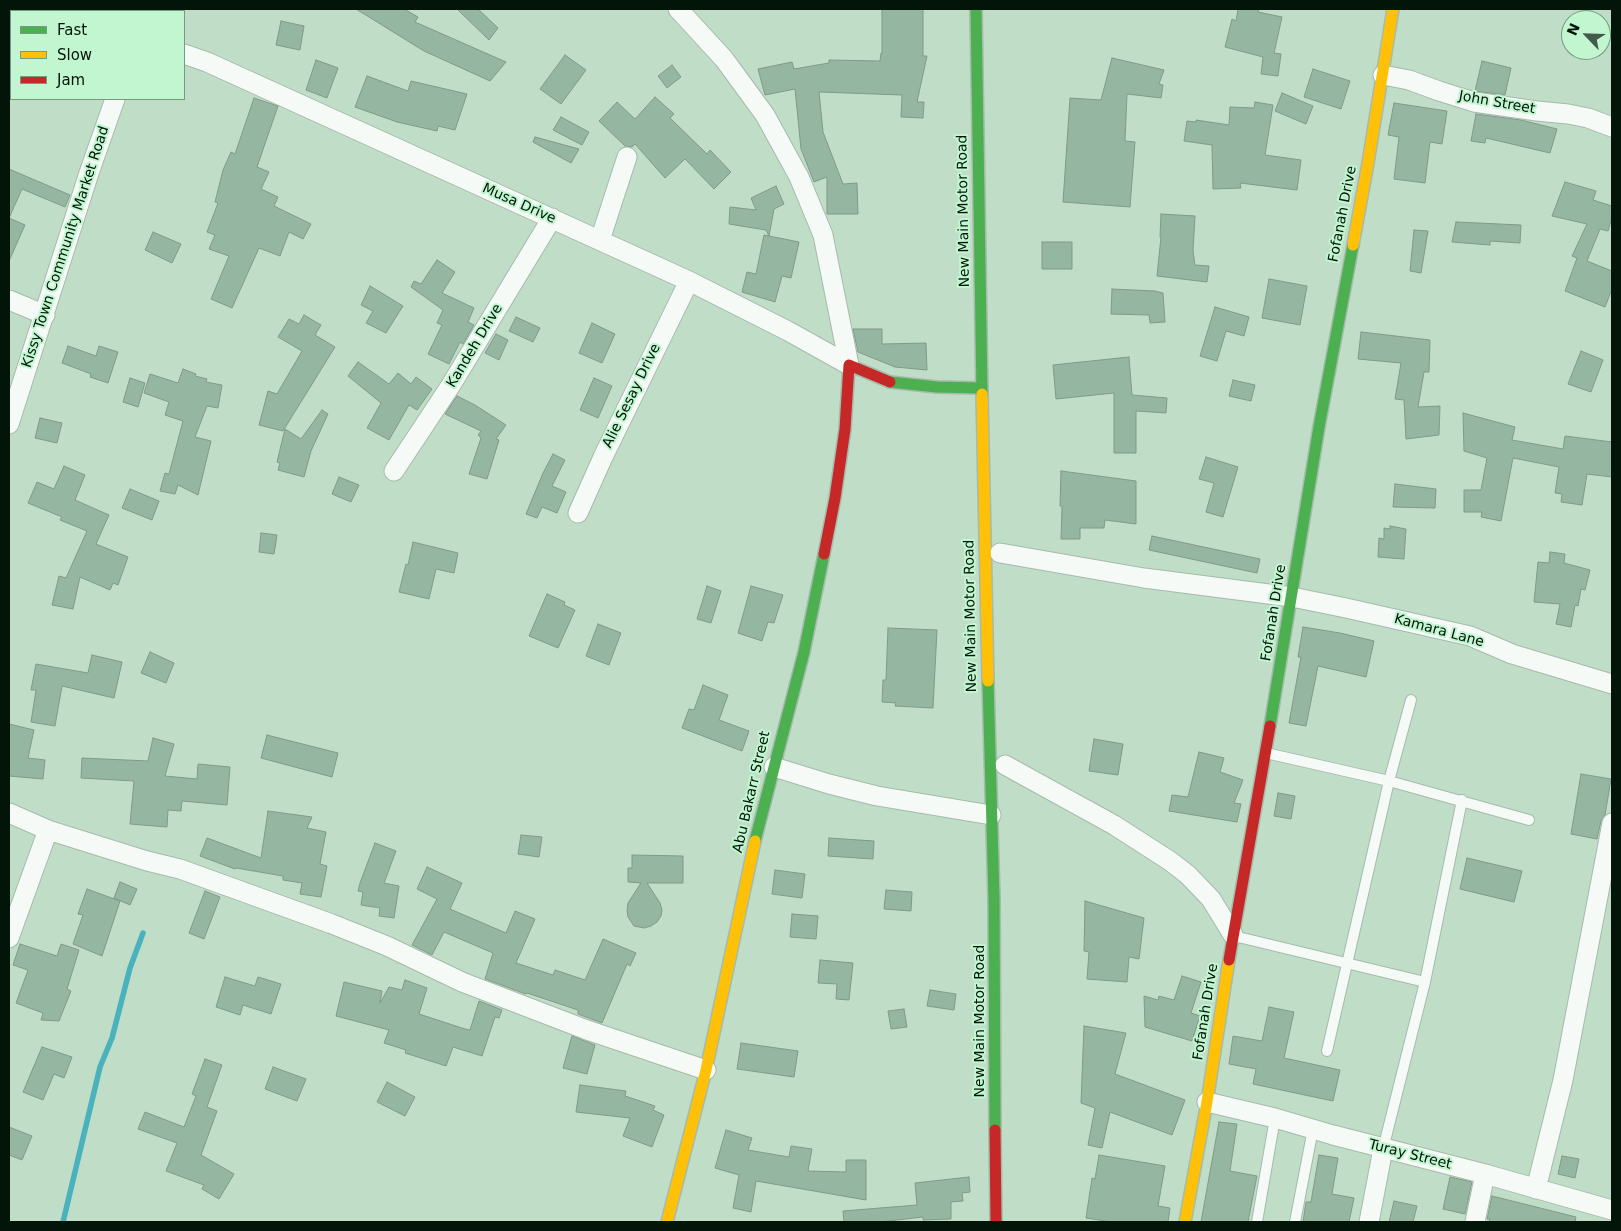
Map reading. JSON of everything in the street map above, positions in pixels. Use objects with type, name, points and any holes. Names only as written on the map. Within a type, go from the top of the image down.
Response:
[{"type":"main road","name":"New Main Motor Road","points":[[976,9],[981,388],[990,815],[994,899],[996,1222]]},
{"type":"main road","name":"Fofanah Drive","points":[[1185,1222],[1207,1102],[1233,935],[1266,753],[1319,427],[1368,163],[1393,9]]},
{"type":"main road","points":[[849,365],[891,382],[937,387],[981,388]]},
{"type":"main road","name":"Abu Bakarr Street","points":[[667,1222],[706,1070],[759,821],[804,652],[835,498],[845,429],[849,365]]},
{"type":"street","points":[[678,9],[724,59],[765,115],[799,177],[823,235],[849,365]]},
{"type":"street","name":"Musa Drive","points":[[185,54],[207,62],[689,281],[788,331],[849,365]]},
{"type":"street","name":"John Street","points":[[1383,75],[1409,80],[1474,102],[1568,114],[1588,118],[1612,127]]},
{"type":"street","name":"Kissy Town Community Market Road","points":[[9,424],[89,173],[115,100]]},
{"type":"street","points":[[600,240],[627,158]]},
{"type":"street","name":"Kandeh Drive","points":[[394,471],[451,385],[552,218]]},
{"type":"street","name":"Alie Sesay Drive","points":[[578,513],[603,457],[689,281]]},
{"type":"street","points":[[9,300],[45,314]]},
{"type":"street","name":"Kamara Lane","points":[[1000,553],[1144,578],[1292,597],[1395,619],[1470,636],[1512,654],[1612,684]]},
{"type":"street","points":[[1005,765],[1114,825],[1170,861],[1188,875],[1211,899],[1233,935]]},
{"type":"street","points":[[774,768],[877,796],[990,815]]},
{"type":"street","points":[[9,814],[48,830],[147,861],[180,869],[387,946],[462,982],[502,998],[595,1033],[706,1070]]},
{"type":"street","points":[[1536,1189],[1563,1080],[1612,824]]},
{"type":"street","points":[[9,938],[48,830]]},
{"type":"street","name":"Turay Street","points":[[1207,1102],[1275,1118],[1383,1149],[1486,1174],[1612,1210]]},
{"type":"street","points":[[1369,1222],[1383,1149]]},
{"type":"street","points":[[1475,1222],[1486,1174]]},
{"type":"lane","points":[[1327,1051],[1389,781],[1411,700]]},
{"type":"lane","points":[[1266,753],[1389,781],[1529,820]]},
{"type":"lane","points":[[1383,1149],[1425,982],[1462,800]]},
{"type":"lane","points":[[1233,935],[1425,982]]},
{"type":"lane","points":[[1257,1222],[1275,1118]]},
{"type":"lane","points":[[1295,1222],[1313,1129]]},
{"type":"building","points":[[356,9],[404,9],[418,17],[415,22],[506,62],[490,81],[424,51]]},
{"type":"building","points":[[457,9],[478,9],[498,28],[489,40]]},
{"type":"building","points":[[882,9],[923,9],[923,56],[927,56],[917,102],[924,102],[923,118],[901,117],[902,95],[819,92],[823,132],[843,184],[857,183],[858,214],[827,214],[827,177],[814,182],[801,149],[795,89],[765,95],[758,69],[792,62],[794,69],[829,63],[829,60],[880,61],[882,53]]},
{"type":"building","points":[[1238,9],[1259,9],[1258,12],[1282,17],[1274,53],[1281,54],[1278,76],[1261,74],[1263,57],[1225,47],[1232,19],[1236,21]]},
{"type":"building","points":[[281,21],[304,26],[300,50],[276,45]]},
{"type":"building","points":[[565,55],[586,70],[561,104],[540,89]]},
{"type":"building","points":[[1112,58],[1164,70],[1159,84],[1163,85],[1161,98],[1127,94],[1125,141],[1135,142],[1130,207],[1063,202],[1070,98],[1101,100]]},
{"type":"building","points":[[316,60],[338,68],[327,98],[306,90]]},
{"type":"building","points":[[1482,61],[1511,68],[1505,95],[1475,91]]},
{"type":"building","points":[[672,65],[681,77],[667,88],[658,76]]},
{"type":"building","points":[[1313,69],[1350,81],[1341,109],[1304,97]]},
{"type":"building","points":[[367,76],[408,91],[411,81],[467,94],[455,130],[438,126],[437,131],[397,122],[355,107]]},
{"type":"building","points":[[1282,93],[1313,106],[1306,124],[1275,111]]},
{"type":"building","points":[[655,97],[674,114],[670,118],[707,154],[710,150],[731,172],[714,189],[685,159],[665,178],[635,144],[632,147],[625,146],[599,121],[617,102],[635,119]]},
{"type":"building","points":[[254,98],[278,106],[257,167],[269,172],[261,189],[278,197],[274,206],[311,224],[303,239],[289,232],[280,256],[259,248],[232,308],[211,299],[229,256],[209,249],[215,235],[207,232],[218,203],[215,202],[223,170],[231,152],[235,154]]},
{"type":"building","points":[[1255,102],[1273,105],[1265,155],[1301,160],[1297,190],[1240,183],[1241,188],[1213,189],[1212,145],[1184,141],[1187,121],[1196,122],[1196,120],[1229,125],[1230,107],[1254,108]]},
{"type":"building","points":[[1394,103],[1447,111],[1442,144],[1430,142],[1425,183],[1394,179],[1399,137],[1388,135]]},
{"type":"building","points":[[1476,114],[1521,120],[1557,129],[1550,153],[1486,138],[1485,143],[1471,141]]},
{"type":"building","points":[[561,117],[589,132],[582,145],[553,130]]},
{"type":"building","points":[[535,137],[579,149],[571,163],[533,142]]},
{"type":"building","points":[[9,169],[70,195],[65,207],[22,189],[9,218]]},
{"type":"building","points":[[1565,182],[1596,191],[1593,200],[1612,206],[1612,217],[1608,231],[1600,229],[1587,261],[1612,271],[1612,289],[1605,307],[1565,291],[1577,258],[1572,256],[1587,224],[1552,216]]},
{"type":"building","points":[[776,186],[784,204],[774,209],[769,236],[766,230],[729,224],[730,207],[756,210],[751,198]]},
{"type":"building","points":[[1161,214],[1195,216],[1193,251],[1195,265],[1209,266],[1207,282],[1157,276]]},
{"type":"building","points":[[9,218],[25,225],[9,261]]},
{"type":"building","points":[[1456,222],[1521,225],[1520,243],[1490,241],[1490,245],[1452,242]]},
{"type":"building","points":[[1414,230],[1428,231],[1421,273],[1410,271]]},
{"type":"building","points":[[153,232],[181,244],[172,263],[145,250]]},
{"type":"building","points":[[764,235],[799,242],[791,278],[782,276],[775,302],[742,292],[747,272],[756,274]]},
{"type":"building","points":[[1042,242],[1072,242],[1072,269],[1042,269]]},
{"type":"building","points":[[437,260],[455,272],[442,293],[474,308],[468,322],[474,325],[463,344],[460,342],[449,364],[428,354],[442,325],[437,323],[443,310],[411,287],[414,281],[421,284]]},
{"type":"building","points":[[1269,279],[1307,286],[1300,325],[1262,318]]},
{"type":"building","points":[[370,286],[403,306],[386,333],[366,323],[373,311],[361,305]]},
{"type":"building","points":[[1112,289],[1163,293],[1165,322],[1150,323],[1149,315],[1111,314]]},
{"type":"building","points":[[1215,307],[1249,317],[1244,336],[1226,331],[1217,361],[1200,356]]},
{"type":"building","points":[[304,315],[321,325],[315,335],[335,347],[283,431],[259,425],[268,391],[277,394],[302,351],[278,337],[289,319],[299,324]]},
{"type":"building","points":[[516,317],[540,328],[533,342],[509,331]]},
{"type":"building","points":[[592,323],[615,334],[602,363],[579,353]]},
{"type":"building","points":[[853,329],[882,329],[882,344],[926,343],[927,370],[895,367],[858,352]]},
{"type":"building","points":[[1361,332],[1430,340],[1429,372],[1424,372],[1418,407],[1440,406],[1439,435],[1406,439],[1404,400],[1395,399],[1401,363],[1358,359]]},
{"type":"building","points":[[496,334],[508,340],[499,360],[485,353]]},
{"type":"building","points":[[68,346],[96,356],[99,346],[118,352],[108,383],[90,377],[91,374],[62,363]]},
{"type":"building","points":[[1581,351],[1603,360],[1591,392],[1568,384]]},
{"type":"building","points":[[1129,357],[1132,395],[1167,398],[1166,413],[1136,411],[1136,453],[1114,453],[1114,393],[1056,399],[1053,365]]},
{"type":"building","points":[[358,362],[389,384],[398,373],[411,384],[416,377],[432,389],[417,410],[409,405],[389,440],[367,428],[381,403],[348,376]]},
{"type":"building","points":[[183,369],[196,374],[195,376],[207,379],[206,382],[222,385],[218,408],[207,406],[195,437],[211,441],[198,495],[178,485],[175,494],[160,491],[165,473],[169,474],[183,421],[165,415],[169,402],[144,393],[150,374],[178,383]]},
{"type":"building","points":[[130,378],[145,383],[138,407],[123,402]]},
{"type":"building","points":[[594,378],[612,386],[598,418],[580,410]]},
{"type":"building","points":[[1233,380],[1255,385],[1251,401],[1229,396]]},
{"type":"building","points":[[457,396],[506,425],[496,439],[499,440],[487,479],[469,474],[481,438],[478,435],[481,431],[445,414]]},
{"type":"building","points":[[322,410],[328,414],[311,451],[304,477],[278,470],[280,463],[277,462],[285,429],[301,439]]},
{"type":"building","points":[[1463,413],[1515,427],[1512,440],[1563,449],[1565,436],[1612,442],[1612,477],[1587,474],[1582,505],[1561,502],[1562,494],[1555,493],[1559,467],[1513,458],[1501,521],[1481,517],[1482,512],[1464,512],[1464,490],[1481,490],[1487,458],[1464,451]]},
{"type":"building","points":[[40,418],[62,423],[57,443],[35,438]]},
{"type":"building","points":[[553,454],[565,460],[552,486],[566,492],[557,513],[542,507],[537,518],[526,514]]},
{"type":"building","points":[[1206,457],[1238,467],[1223,517],[1206,512],[1214,483],[1199,479]]},
{"type":"building","points":[[64,466],[85,475],[75,500],[109,515],[96,544],[128,557],[118,585],[113,583],[110,590],[80,577],[73,609],[52,605],[59,576],[66,578],[87,531],[60,520],[62,517],[28,503],[37,482],[54,489]]},
{"type":"building","points":[[1061,471],[1136,481],[1136,524],[1105,520],[1104,528],[1080,528],[1080,539],[1061,539]]},
{"type":"building","points":[[339,477],[359,485],[351,502],[332,494]]},
{"type":"building","points":[[1395,484],[1436,489],[1435,508],[1393,507]]},
{"type":"building","points":[[130,489],[159,501],[152,520],[122,508]]},
{"type":"building","points":[[1390,526],[1406,529],[1404,559],[1378,557],[1379,538],[1384,539],[1384,528],[1390,529]]},
{"type":"building","points":[[261,533],[277,535],[274,554],[259,552]]},
{"type":"building","points":[[1152,536],[1260,559],[1257,573],[1149,550]]},
{"type":"building","points":[[413,542],[458,553],[454,573],[436,569],[429,599],[399,592]]},
{"type":"building","points":[[1550,552],[1565,554],[1564,563],[1590,570],[1585,590],[1581,589],[1578,606],[1575,605],[1571,627],[1556,624],[1560,604],[1534,602],[1538,562],[1549,563]]},
{"type":"building","points":[[707,586],[721,591],[711,623],[697,619]]},
{"type":"building","points":[[751,586],[783,595],[774,623],[768,622],[762,641],[738,633]]},
{"type":"building","points":[[547,594],[565,602],[564,605],[575,610],[558,648],[529,636]]},
{"type":"building","points":[[598,624],[621,633],[609,665],[586,656]]},
{"type":"building","points":[[1303,627],[1374,641],[1366,677],[1318,666],[1306,726],[1289,723],[1301,657],[1298,657]]},
{"type":"building","points":[[888,628],[937,630],[933,708],[895,706],[896,703],[882,702],[883,680],[886,680]]},
{"type":"building","points":[[150,652],[174,663],[166,683],[141,673]]},
{"type":"building","points":[[92,655],[122,662],[114,698],[62,686],[55,726],[31,722],[36,690],[31,690],[36,664],[88,673]]},
{"type":"building","points":[[703,685],[728,695],[719,720],[749,731],[742,751],[682,728],[689,709],[694,710]]},
{"type":"building","points":[[9,724],[34,730],[28,758],[45,760],[43,779],[9,776]]},
{"type":"building","points":[[267,735],[338,753],[332,777],[261,758]]},
{"type":"building","points":[[153,738],[174,744],[165,776],[197,779],[198,764],[230,767],[227,805],[182,801],[181,811],[168,810],[167,827],[130,824],[134,781],[81,778],[82,758],[148,761]]},
{"type":"building","points":[[1094,739],[1123,744],[1118,775],[1089,771]]},
{"type":"building","points":[[1199,752],[1224,758],[1220,772],[1243,780],[1234,803],[1241,804],[1237,822],[1169,811],[1172,795],[1188,797]]},
{"type":"building","points":[[1581,774],[1611,779],[1605,815],[1601,821],[1597,839],[1571,834]]},
{"type":"building","points":[[1278,793],[1295,796],[1291,819],[1274,816]]},
{"type":"building","points":[[268,811],[312,817],[307,828],[326,832],[320,864],[327,866],[321,897],[300,894],[302,883],[283,880],[283,876],[235,869],[200,856],[207,838],[261,858]]},
{"type":"building","points":[[521,835],[542,837],[539,857],[518,854]]},
{"type":"building","points":[[829,838],[874,841],[873,859],[828,856]]},
{"type":"building","points":[[375,843],[396,851],[384,883],[399,886],[394,918],[379,916],[380,908],[361,905],[363,892],[358,891]]},
{"type":"building","points":[[632,855],[683,856],[683,883],[647,883],[660,903],[662,910],[657,922],[644,928],[634,926],[628,917],[628,903],[641,883],[628,882],[628,868],[632,868]]},
{"type":"building","points":[[1467,858],[1522,871],[1514,902],[1460,889]]},
{"type":"building","points":[[427,867],[462,883],[450,909],[506,933],[515,911],[535,919],[516,963],[553,975],[555,970],[585,980],[603,939],[636,953],[630,966],[627,964],[602,1023],[578,1014],[578,1010],[485,979],[493,953],[444,932],[432,955],[412,945],[437,899],[417,889]]},
{"type":"building","points":[[775,870],[805,874],[802,898],[772,894]]},
{"type":"building","points":[[120,882],[137,889],[130,905],[114,898]]},
{"type":"building","points":[[87,889],[120,901],[102,956],[73,944],[83,915],[78,914]]},
{"type":"building","points":[[886,890],[912,892],[911,911],[884,909]]},
{"type":"building","points":[[205,891],[220,897],[204,939],[189,933]]},
{"type":"building","points":[[1085,901],[1144,918],[1139,959],[1129,957],[1127,982],[1087,979],[1089,952],[1084,951]]},
{"type":"building","points":[[792,914],[818,916],[816,939],[790,937]]},
{"type":"building","points":[[20,944],[57,956],[61,944],[79,950],[67,989],[71,991],[59,1021],[41,1020],[43,1013],[16,1003],[28,970],[13,965]]},
{"type":"building","points":[[820,960],[853,963],[849,1000],[836,999],[837,984],[818,983]]},
{"type":"building","points":[[1182,976],[1201,982],[1191,1013],[1200,1016],[1192,1041],[1145,1027],[1144,996],[1158,1000],[1159,996],[1174,1000]]},
{"type":"building","points":[[225,977],[255,986],[258,977],[281,984],[271,1014],[243,1005],[240,1015],[216,1007]]},
{"type":"building","points":[[405,980],[427,988],[419,1014],[465,1029],[470,1030],[479,1001],[502,1010],[499,1018],[495,1017],[482,1056],[453,1047],[446,1066],[405,1053],[406,1050],[384,1043],[389,1030],[336,1016],[344,982],[382,991],[380,1003],[389,987],[402,990]]},
{"type":"building","points":[[930,990],[956,994],[954,1010],[927,1006]]},
{"type":"building","points":[[1269,1007],[1294,1012],[1284,1058],[1340,1070],[1333,1101],[1253,1084],[1256,1069],[1229,1064],[1233,1036],[1262,1041]]},
{"type":"building","points":[[904,1009],[907,1027],[891,1029],[888,1011]]},
{"type":"building","points":[[1084,1026],[1126,1033],[1115,1074],[1185,1100],[1172,1135],[1110,1112],[1102,1148],[1088,1145],[1095,1108],[1081,1103]]},
{"type":"building","points":[[572,1036],[595,1045],[587,1074],[563,1068]]},
{"type":"building","points":[[741,1043],[798,1051],[794,1077],[737,1069]]},
{"type":"building","points":[[42,1047],[72,1057],[64,1078],[54,1074],[43,1100],[23,1092]]},
{"type":"building","points":[[205,1059],[222,1065],[207,1107],[217,1111],[201,1155],[234,1174],[219,1199],[202,1189],[204,1185],[166,1171],[177,1143],[138,1129],[145,1112],[184,1127],[196,1096],[192,1094]]},
{"type":"building","points":[[273,1067],[306,1079],[297,1101],[265,1089]]},
{"type":"building","points":[[387,1082],[415,1097],[405,1116],[377,1102]]},
{"type":"building","points":[[580,1085],[626,1091],[625,1096],[655,1106],[653,1110],[664,1115],[652,1147],[623,1136],[630,1118],[576,1112]]},
{"type":"building","points":[[1219,1122],[1237,1124],[1230,1171],[1257,1176],[1248,1222],[1201,1222]]},
{"type":"building","points":[[9,1127],[32,1136],[22,1160],[9,1155]]},
{"type":"building","points":[[726,1130],[752,1138],[748,1150],[789,1157],[791,1146],[812,1149],[808,1171],[846,1172],[846,1160],[866,1160],[866,1200],[756,1181],[751,1212],[733,1208],[739,1175],[715,1168]]},
{"type":"building","points":[[1099,1155],[1165,1166],[1158,1206],[1170,1208],[1168,1222],[1112,1222],[1086,1218],[1092,1178],[1095,1179]]},
{"type":"building","points":[[1319,1155],[1338,1158],[1332,1194],[1354,1198],[1349,1222],[1303,1222],[1306,1202],[1311,1202]]},
{"type":"building","points":[[1562,1156],[1579,1159],[1575,1178],[1558,1174]]},
{"type":"building","points":[[969,1177],[970,1192],[962,1193],[963,1201],[951,1202],[951,1219],[923,1220],[923,1217],[880,1222],[844,1222],[843,1211],[917,1205],[915,1183]]},
{"type":"building","points":[[1450,1177],[1472,1182],[1465,1214],[1443,1209]]},
{"type":"building","points":[[1492,1196],[1576,1217],[1575,1222],[1489,1222],[1490,1219],[1487,1219]]},
{"type":"building","points":[[1394,1201],[1417,1206],[1413,1222],[1389,1222]]},
{"type":"waterway","points":[[63,1222],[100,1067],[112,1038],[130,968],[143,933]]},
{"type":"traffic: fast","points":[[976,9],[982,394]]},
{"type":"traffic: fast","points":[[1270,726],[1319,427],[1353,245]]},
{"type":"traffic: fast","points":[[890,382],[937,387],[981,388]]},
{"type":"traffic: fast","points":[[755,841],[804,652],[824,554]]},
{"type":"traffic: fast","points":[[988,681],[994,899],[995,1130]]},
{"type":"traffic: slow","points":[[1353,245],[1393,9]]},
{"type":"traffic: slow","points":[[982,394],[988,681]]},
{"type":"traffic: slow","points":[[667,1222],[706,1070],[755,841]]},
{"type":"traffic: slow","points":[[1185,1222],[1207,1102],[1229,960]]},
{"type":"traffic: jam","points":[[824,554],[835,498],[845,429],[849,365],[890,382]]},
{"type":"traffic: jam","points":[[1229,960],[1270,726]]},
{"type":"traffic: jam","points":[[995,1130],[996,1222]]}]
